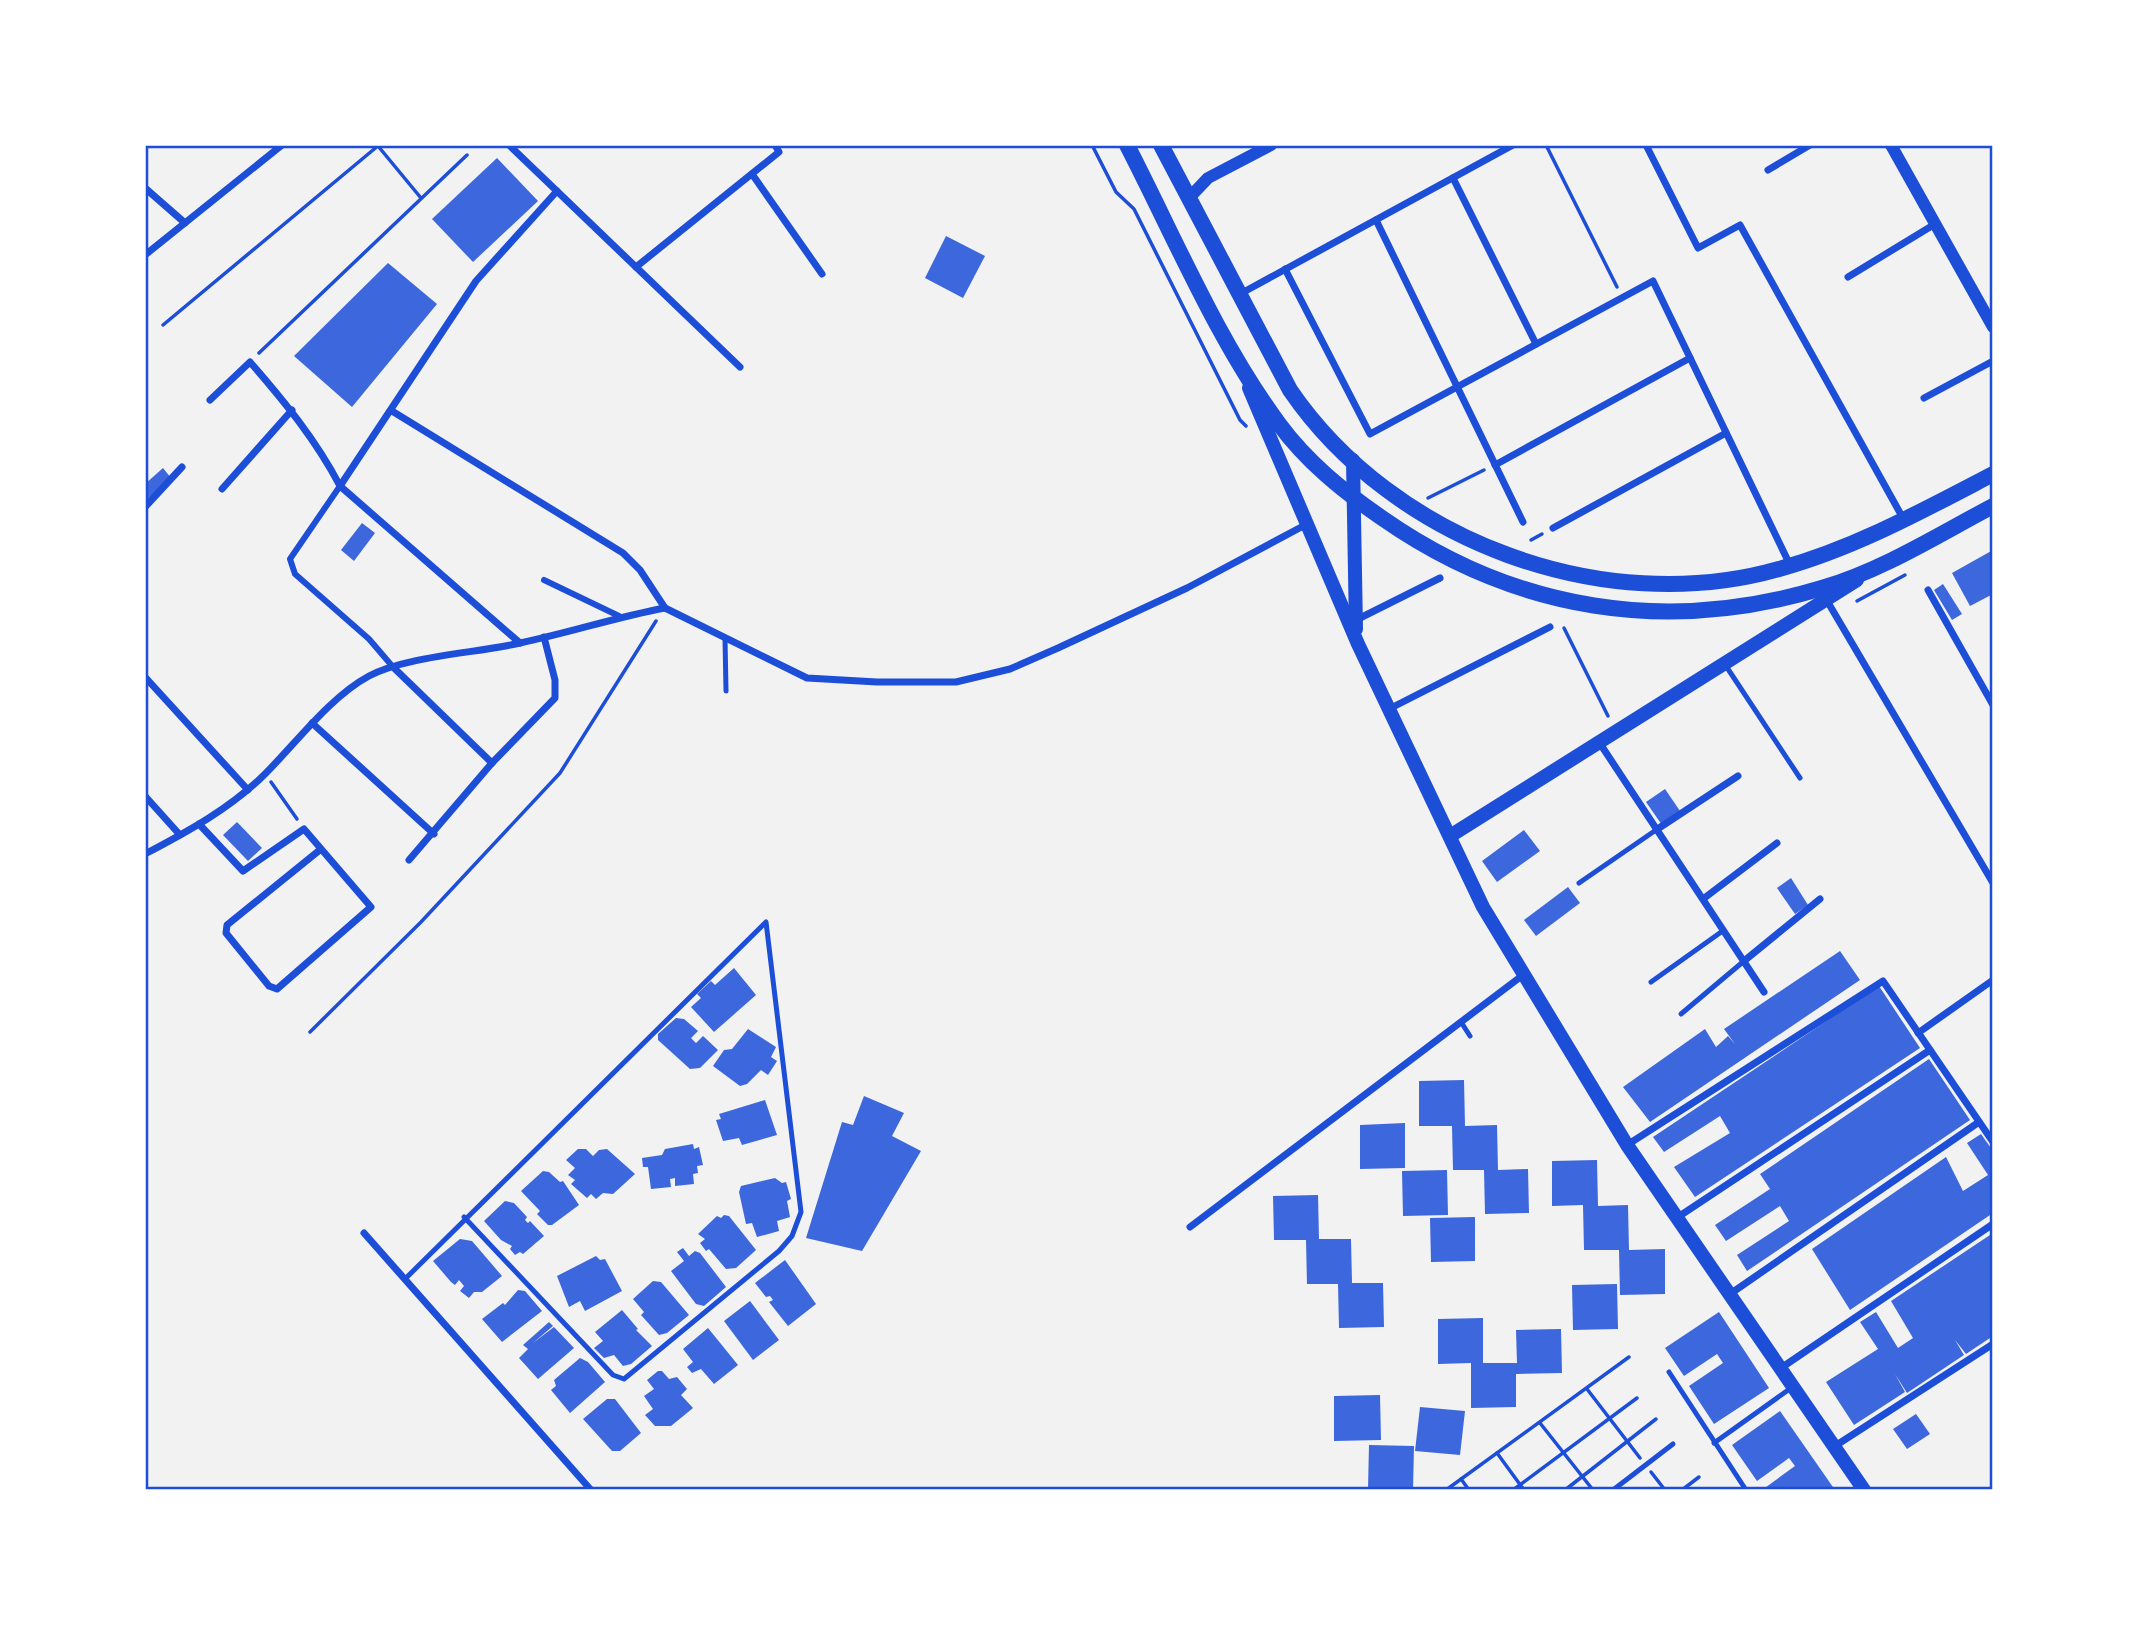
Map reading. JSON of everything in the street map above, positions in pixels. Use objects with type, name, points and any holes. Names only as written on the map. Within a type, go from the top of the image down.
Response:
[{"type":"main road","points":[[1127,145],[1238,361],[1358,644],[1483,907],[1627,1145],[1864,1490]]},
{"type":"main road","points":[[1161,145],[1290,390],[1305,411],[1353,460],[1394,493],[1439,522],[1510,555],[1562,573],[1623,582],[1698,583],[1742,577],[1790,566],[1905,520],[1993,474]]},
{"type":"main road","points":[[1238,361],[1295,443],[1352,498],[1410,538],[1468,569],[1543,595],[1624,611],[1718,610],[1757,604],[1823,588],[1873,570]]},
{"type":"main road","points":[[1353,460],[1355,620],[1358,644]]},
{"type":"main road","points":[[1450,836],[1873,570],[1993,506]]},
{"type":"street","points":[[145,255],[282,145]]},
{"type":"street","points":[[1188,199],[1208,178],[1271,145]]},
{"type":"street","points":[[1240,294],[1513,145]]},
{"type":"street","points":[[1646,145],[1698,248],[1740,225],[1905,520]]},
{"type":"street","points":[[1768,170],[1810,145]]},
{"type":"street","points":[[1891,145],[1993,327]]},
{"type":"street","points":[[515,147],[740,367]]},
{"type":"street","points":[[636,267],[752,174],[777,149]]},
{"type":"street","points":[[752,174],[822,274]]},
{"type":"street","points":[[1452,178],[1536,344]]},
{"type":"street","points":[[145,188],[185,223]]},
{"type":"street","points":[[492,763],[393,667],[369,639],[295,574],[290,559],[392,411],[476,281],[557,191]]},
{"type":"street","points":[[1376,220],[1523,522]]},
{"type":"street","points":[[1848,278],[1935,224]]},
{"type":"street","points":[[1285,269],[1370,434],[1653,281],[1790,566]]},
{"type":"street","points":[[1495,465],[1690,358]]},
{"type":"street","points":[[1924,398],[1993,361]]},
{"type":"street","points":[[210,400],[250,362],[292,410],[324,456],[340,486],[520,643]]},
{"type":"street","points":[[222,489],[292,410]]},
{"type":"street","points":[[392,411],[623,553],[640,570],[665,608],[807,678],[877,682],[956,682],[1010,668],[1187,588],[1307,524]]},
{"type":"street","points":[[1553,528],[1726,433]]},
{"type":"street","points":[[145,507],[183,467]]},
{"type":"street","points":[[1355,620],[1440,578]]},
{"type":"street","points":[[544,580],[619,616]]},
{"type":"street","points":[[1928,590],[1993,705]]},
{"type":"street","points":[[1826,599],[1992,884]]},
{"type":"street","points":[[145,854],[200,824],[248,790],[312,723],[369,676],[393,667],[520,643],[619,616],[665,608]]},
{"type":"street","points":[[1389,709],[1550,627]]},
{"type":"street","points":[[409,860],[492,763],[555,698],[555,680],[544,637]]},
{"type":"street","points":[[145,677],[248,790]]},
{"type":"street","points":[[312,723],[434,834]]},
{"type":"street","points":[[1599,742],[1764,992]]},
{"type":"street","points":[[1656,830],[1738,776]]},
{"type":"street","points":[[145,796],[180,835]]},
{"type":"street","points":[[200,824],[243,871],[304,829],[321,849],[370,907],[285,985],[277,989],[269,986],[226,933],[227,925],[321,849]]},
{"type":"street","points":[[1703,899],[1777,844]]},
{"type":"street","points":[[1744,961],[1820,898]]},
{"type":"street","points":[[1190,1227],[1523,975]]},
{"type":"street","points":[[1627,1145],[1883,981],[1993,1142]]},
{"type":"street","points":[[1918,1033],[1993,981]]},
{"type":"street","points":[[1678,1217],[1930,1050]]},
{"type":"street","points":[[1730,1294],[1979,1122]]},
{"type":"street","points":[[1781,1368],[1993,1224]]},
{"type":"street","points":[[364,1233],[590,1490]]},
{"type":"street","points":[[1835,1446],[1993,1343]]},
{"type":"lane","points":[[725,638],[726,691]]},
{"type":"lane","points":[[1725,663],[1800,778]]},
{"type":"lane","points":[[1579,883],[1656,830]]},
{"type":"lane","points":[[405,1279],[464,1217],[766,922],[801,1212],[792,1236],[779,1251],[624,1379],[613,1375],[464,1217]]},
{"type":"lane","points":[[1651,982],[1724,930]]},
{"type":"lane","points":[[1681,1014],[1744,961]]},
{"type":"lane","points":[[1461,1022],[1470,1036]]},
{"type":"lane","points":[[1669,1372],[1746,1490]]},
{"type":"lane","points":[[1714,1443],[1794,1386]]},
{"type":"lane","points":[[1613,1490],[1673,1444]]},
{"type":"path","points":[[1546,145],[1622,298]]},
{"type":"path","points":[[163,325],[379,146],[421,198]]},
{"type":"path","points":[[250,362],[467,155]]},
{"type":"path","points":[[1425,499],[1495,465]]},
{"type":"path","points":[[1523,522],[1536,549]]},
{"type":"path","points":[[1835,614],[1916,569]]},
{"type":"path","points":[[310,1032],[421,922],[560,773],[665,608]]},
{"type":"path","points":[[1561,622],[1608,716]]},
{"type":"path","points":[[265,774],[304,829]]},
{"type":"path","points":[[1446,1490],[1629,1357]]},
{"type":"path","points":[[1587,1388],[1665,1490]]},
{"type":"path","points":[[1513,1490],[1636,1398]]},
{"type":"path","points":[[1565,1490],[1656,1419]]},
{"type":"path","points":[[1540,1422],[1593,1490]]},
{"type":"path","points":[[1497,1453],[1524,1490]]},
{"type":"path","points":[[1682,1490],[1699,1477]]},
{"type":"path","points":[[1461,1479],[1469,1490]]},
{"type":"building","points":[[497,158],[538,201],[473,262],[432,219]]},
{"type":"building","points":[[946,236],[985,256],[963,298],[925,278]]},
{"type":"building","points":[[388,263],[437,304],[352,407],[294,356]]},
{"type":"building","points":[[163,468],[171,478],[145,501],[145,484]]},
{"type":"building","points":[[362,523],[375,533],[354,561],[341,550]]},
{"type":"building","points":[[1993,550],[1993,594],[1970,606],[1952,573]]},
{"type":"building","points":[[1943,584],[1962,614],[1952,620],[1934,590]]},
{"type":"building","points":[[1665,789],[1680,811],[1662,825],[1646,802]]},
{"type":"building","points":[[237,822],[262,848],[248,861],[223,835]]},
{"type":"building","points":[[1524,830],[1540,851],[1497,882],[1482,861]]},
{"type":"building","points":[[1791,878],[1808,905],[1795,914],[1777,888]]},
{"type":"building","points":[[1568,887],[1580,903],[1536,936],[1524,920]]},
{"type":"building","points":[[1840,951],[1860,980],[1650,1122],[1623,1087],[1705,1029],[1716,1047],[1728,1036],[1735,1044],[1724,1029]]},
{"type":"building","points":[[734,968],[756,995],[714,1032],[691,1007],[701,998],[697,994],[711,981],[715,985]]},
{"type":"building","points":[[1879,986],[1920,1048],[1695,1197],[1674,1167],[1730,1133],[1720,1116],[1664,1152],[1653,1137]]},
{"type":"building","points":[[676,1018],[684,1019],[698,1031],[691,1038],[696,1043],[703,1036],[718,1050],[700,1068],[690,1069],[658,1040],[658,1034]]},
{"type":"building","points":[[748,1029],[776,1047],[771,1057],[777,1061],[768,1075],[761,1070],[747,1084],[740,1086],[713,1066],[724,1050],[732,1049]]},
{"type":"building","points":[[1929,1059],[1970,1120],[1747,1271],[1737,1255],[1789,1221],[1780,1206],[1726,1241],[1715,1225],[1770,1189],[1760,1174]]},
{"type":"building","points":[[1464,1080],[1465,1126],[1497,1125],[1498,1170],[1528,1169],[1529,1213],[1485,1214],[1484,1170],[1453,1170],[1452,1126],[1419,1126],[1419,1081]]},
{"type":"building","points":[[864,1096],[904,1113],[892,1136],[921,1151],[862,1251],[806,1238],[842,1122],[853,1125]]},
{"type":"building","points":[[765,1100],[777,1135],[742,1145],[739,1138],[723,1141],[716,1120],[721,1119],[719,1114]]},
{"type":"building","points":[[1405,1123],[1405,1168],[1360,1169],[1360,1125]]},
{"type":"building","points":[[1981,1134],[1993,1151],[1993,1213],[1850,1310],[1812,1249],[1946,1157],[1963,1191],[1988,1175],[1967,1143]]},
{"type":"building","points":[[693,1144],[694,1149],[699,1147],[703,1165],[697,1166],[698,1173],[693,1174],[694,1184],[675,1186],[675,1178],[670,1179],[671,1187],[651,1189],[648,1167],[643,1167],[642,1158],[662,1155],[665,1149]]},
{"type":"building","points":[[578,1149],[586,1149],[593,1156],[599,1150],[607,1149],[635,1174],[613,1194],[603,1193],[596,1199],[591,1194],[587,1198],[571,1184],[575,1180],[568,1175],[575,1168],[566,1160]]},
{"type":"building","points":[[1597,1160],[1598,1206],[1628,1205],[1629,1250],[1665,1249],[1665,1294],[1620,1295],[1619,1250],[1584,1250],[1583,1205],[1552,1206],[1552,1161]]},
{"type":"building","points":[[1447,1170],[1448,1215],[1403,1216],[1402,1171]]},
{"type":"building","points":[[543,1171],[549,1172],[560,1182],[563,1181],[579,1205],[552,1225],[548,1225],[537,1214],[540,1211],[521,1191]]},
{"type":"building","points":[[775,1178],[782,1183],[786,1182],[791,1199],[787,1201],[790,1217],[777,1221],[779,1231],[757,1237],[752,1223],[746,1224],[739,1192],[741,1186]]},
{"type":"building","points":[[1318,1195],[1319,1239],[1351,1239],[1352,1283],[1383,1283],[1384,1327],[1339,1328],[1338,1284],[1307,1284],[1306,1240],[1274,1240],[1273,1196]]},
{"type":"building","points":[[505,1201],[514,1203],[527,1217],[525,1220],[528,1223],[530,1221],[544,1236],[523,1254],[520,1252],[515,1255],[510,1249],[512,1246],[501,1240],[484,1221]]},
{"type":"building","points":[[724,1215],[729,1216],[756,1250],[736,1268],[726,1269],[709,1249],[706,1251],[700,1243],[705,1239],[698,1234],[717,1216],[721,1218]]},
{"type":"building","points":[[1475,1217],[1475,1261],[1431,1262],[1430,1218]]},
{"type":"building","points":[[1993,1233],[1993,1336],[1966,1354],[1955,1340],[1964,1355],[1907,1393],[1895,1374],[1905,1392],[1854,1425],[1826,1382],[1878,1349],[1860,1322],[1876,1312],[1898,1348],[1913,1338],[1891,1301]]},
{"type":"building","points":[[460,1239],[472,1241],[502,1276],[482,1292],[474,1292],[469,1298],[460,1291],[464,1286],[459,1280],[455,1285],[433,1261]]},
{"type":"building","points":[[683,1248],[689,1256],[695,1251],[700,1253],[726,1287],[704,1306],[696,1304],[671,1271],[684,1261],[677,1252]]},
{"type":"building","points":[[596,1256],[600,1260],[605,1259],[622,1291],[585,1311],[580,1301],[569,1307],[557,1276]]},
{"type":"building","points":[[785,1260],[816,1304],[788,1326],[769,1302],[773,1300],[770,1296],[766,1297],[755,1283]]},
{"type":"building","points":[[653,1281],[661,1282],[689,1315],[667,1333],[659,1335],[641,1315],[644,1312],[633,1299]]},
{"type":"building","points":[[1617,1284],[1618,1329],[1573,1330],[1572,1285]]},
{"type":"building","points":[[518,1290],[525,1291],[542,1311],[502,1342],[482,1319],[503,1303],[505,1305]]},
{"type":"building","points":[[750,1301],[779,1340],[753,1360],[724,1321]]},
{"type":"building","points":[[622,1310],[652,1346],[631,1364],[623,1366],[614,1355],[604,1358],[594,1348],[603,1341],[595,1332]]},
{"type":"building","points":[[1719,1312],[1769,1388],[1714,1424],[1689,1386],[1723,1363],[1717,1354],[1684,1376],[1665,1348]]},
{"type":"building","points":[[1483,1318],[1483,1363],[1517,1363],[1516,1330],[1561,1329],[1562,1373],[1516,1374],[1516,1407],[1471,1408],[1471,1363],[1438,1364],[1438,1319]]},
{"type":"building","points":[[549,1322],[553,1326],[533,1343],[554,1327],[574,1348],[538,1379],[519,1358],[528,1349],[523,1345]]},
{"type":"building","points":[[708,1328],[738,1365],[714,1384],[701,1369],[692,1373],[687,1367],[693,1362],[683,1349]]},
{"type":"building","points":[[580,1358],[588,1362],[605,1382],[570,1413],[551,1390],[556,1386],[554,1380]]},
{"type":"building","points":[[662,1371],[669,1379],[677,1377],[687,1389],[681,1395],[693,1408],[671,1426],[655,1426],[645,1415],[653,1409],[644,1396],[654,1389],[647,1380]]},
{"type":"building","points":[[1380,1395],[1381,1440],[1334,1441],[1334,1396]]},
{"type":"building","points":[[607,1399],[615,1399],[641,1433],[620,1451],[612,1451],[583,1419]]},
{"type":"building","points":[[1420,1407],[1465,1411],[1460,1455],[1415,1451]]},
{"type":"building","points":[[1780,1411],[1835,1490],[1762,1490],[1795,1466],[1789,1458],[1757,1481],[1732,1445]]},
{"type":"building","points":[[1916,1414],[1930,1434],[1907,1449],[1893,1429]]},
{"type":"building","points":[[1369,1445],[1414,1446],[1413,1490],[1368,1489]]}]
